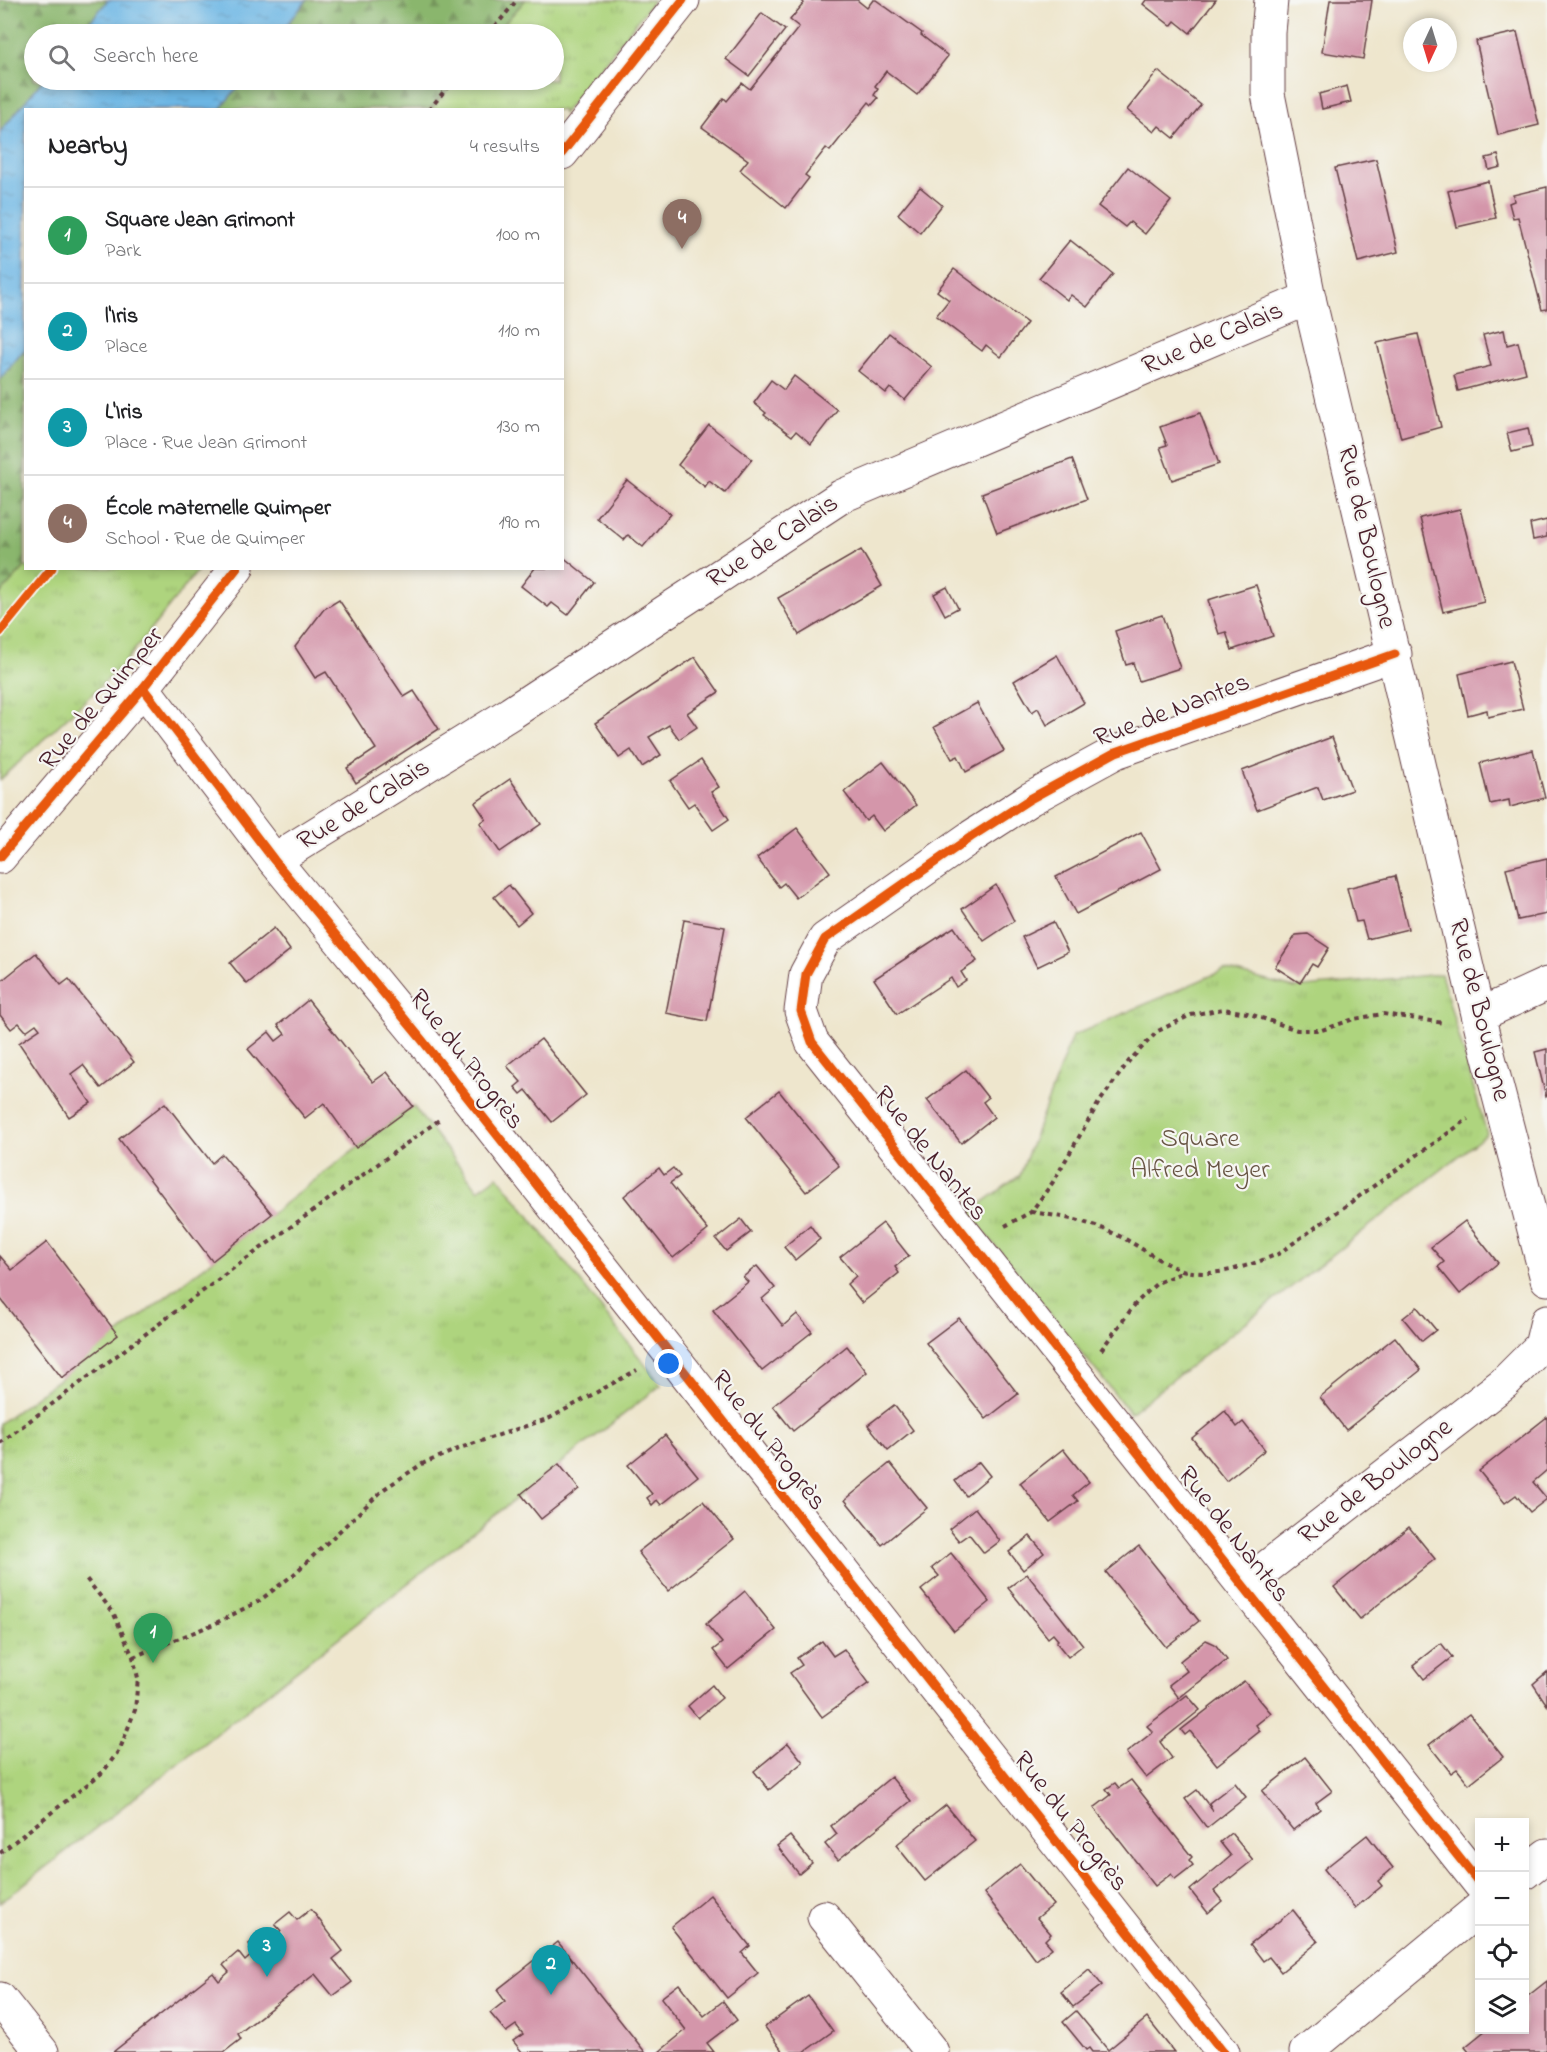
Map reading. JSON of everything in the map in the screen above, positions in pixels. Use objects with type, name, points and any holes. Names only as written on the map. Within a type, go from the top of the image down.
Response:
[{"type":"street","points":[[564,150],[683,0]]},
{"type":"street","name":"Rue de Boulogne","points":[[1271,0],[1268,32],[1268,94],[1309,298],[1481,1023],[1547,1279]]},
{"type":"street","name":"Rue de Calais","points":[[274,860],[511,713],[842,496],[1309,298]]},
{"type":"street","name":"Rue de Quimper","points":[[0,857],[143,688],[235,570]]},
{"type":"street","name":"Rue de Nantes","points":[[1395,654],[1116,752],[1029,799],[887,894],[825,939],[806,974],[801,1011],[812,1042],[1475,1879]]},
{"type":"street","name":"Rue du Progrès","points":[[143,688],[274,860],[422,1040],[1224,2052]]},
{"type":"street","points":[[1481,1023],[1547,984]]},
{"type":"street","name":"Rue de Boulogne","points":[[1244,1585],[1504,1383],[1541,1346],[1547,1321]]},
{"type":"street","points":[[1529,1868],[1547,1855]]},
{"type":"street","points":[[1306,2052],[1475,1911]]},
{"type":"street","points":[[824,1917],[932,2052]]},
{"type":"street","points":[[0,1999],[42,2052]]},
{"type":"path","points":[[497,24],[517,0]]},
{"type":"path","points":[[431,108],[445,90]]},
{"type":"path","points":[[0,632],[50,570]]},
{"type":"path","points":[[973,1244],[1031,1212],[1053,1182],[1098,1104],[1129,1061],[1158,1031],[1191,1015],[1223,1009],[1246,1013],[1297,1030],[1322,1030],[1354,1019],[1383,1014],[1426,1020],[1481,1023]]},
{"type":"path","points":[[1031,1212],[1079,1220],[1117,1234],[1170,1265],[1187,1271],[1222,1272],[1248,1266],[1278,1254],[1500,1096]]},
{"type":"path","points":[[0,1443],[235,1267],[468,1099]]},
{"type":"path","points":[[1080,1379],[1136,1303],[1156,1283],[1187,1271]]},
{"type":"path","points":[[133,1657],[214,1624],[259,1601],[293,1575],[384,1489],[422,1464],[550,1418],[669,1352]]},
{"type":"path","points":[[0,1853],[103,1772],[120,1749],[135,1710],[138,1678],[133,1657],[113,1612],[84,1576]]},
{"type":"green space","points":[[0,0],[108,0],[88,24],[24,24],[24,90],[35,90],[0,132]]},
{"type":"green space","points":[[307,0],[525,0],[504,24],[287,24]]},
{"type":"green space","points":[[525,0],[654,0],[564,113],[564,108],[432,108],[447,90],[564,90],[564,24],[504,24]]},
{"type":"green space","points":[[236,90],[447,90],[431,108],[221,108]]},
{"type":"green space","points":[[24,350],[24,568],[0,594],[0,379]]},
{"type":"green space","points":[[24,568],[24,570],[198,570],[121,667],[0,780],[0,594]]},
{"type":"green space","name":"Square Alfred Meyer","points":[[1224,970],[1295,988],[1441,974],[1487,1134],[1130,1413],[969,1213],[1020,1175],[1072,1036]]},
{"type":"green space","points":[[413,1106],[478,1190],[498,1176],[661,1385],[0,1903],[0,1423]]},
{"type":"water","points":[[108,0],[307,0],[287,24],[88,24]]},
{"type":"water","points":[[35,90],[236,90],[221,108],[24,108],[24,350],[0,379],[0,132]]},
{"type":"building","points":[[801,0],[857,0],[867,8],[873,0],[876,0],[922,33],[921,35],[948,56],[917,95],[886,71],[875,86],[878,89],[874,95],[878,98],[872,105],[869,102],[830,151],[826,148],[805,175],[809,178],[786,208],[740,170],[748,160],[702,127],[724,98],[727,101],[742,83],[750,89],[799,27],[790,20],[804,3]]},
{"type":"building","points":[[1146,0],[1216,0],[1190,33],[1175,21],[1171,26],[1143,4]]},
{"type":"building","points":[[1330,0],[1372,0],[1363,59],[1322,52]]},
{"type":"building","points":[[762,13],[785,30],[749,76],[726,59]]},
{"type":"building","points":[[1517,32],[1539,125],[1498,135],[1476,41]]},
{"type":"building","points":[[1158,71],[1201,105],[1174,138],[1159,126],[1154,132],[1127,110]]},
{"type":"building","points":[[1347,86],[1351,102],[1322,109],[1319,94]]},
{"type":"building","points":[[1498,155],[1501,167],[1489,170],[1486,158]]},
{"type":"building","points":[[1376,159],[1398,252],[1358,262],[1335,168]]},
{"type":"building","points":[[1128,167],[1171,201],[1145,234],[1130,222],[1125,227],[1098,206]]},
{"type":"building","points":[[1488,181],[1496,218],[1457,227],[1448,191]]},
{"type":"building","points":[[920,187],[942,205],[920,233],[898,214]]},
{"type":"building","points":[[1547,187],[1547,309],[1542,310],[1518,217],[1513,218],[1509,203],[1514,201],[1513,195]]},
{"type":"building","points":[[1070,240],[1113,274],[1087,307],[1071,295],[1067,300],[1039,278]]},
{"type":"building","points":[[954,269],[1027,323],[1001,357],[986,345],[982,351],[936,316],[949,300],[937,291]]},
{"type":"building","points":[[1504,330],[1507,345],[1518,342],[1526,373],[1458,391],[1454,375],[1491,366],[1483,335]]},
{"type":"building","points":[[889,333],[932,367],[905,400],[890,388],[886,393],[858,371]]},
{"type":"building","points":[[1418,334],[1441,427],[1401,438],[1377,343]]},
{"type":"building","points":[[794,376],[837,410],[811,444],[796,431],[792,436],[764,415],[766,413],[754,403],[771,380],[784,390]]},
{"type":"building","points":[[1200,413],[1219,464],[1172,480],[1160,447],[1167,445],[1160,427]]},
{"type":"building","points":[[709,425],[752,459],[725,493],[709,481],[705,487],[678,465]]},
{"type":"building","points":[[1528,428],[1532,447],[1512,452],[1507,433]]},
{"type":"building","points":[[1072,459],[1087,499],[997,533],[982,493]]},
{"type":"building","points":[[627,480],[670,514],[643,547],[628,535],[624,540],[597,518]]},
{"type":"building","points":[[1460,509],[1484,602],[1443,612],[1420,518]]},
{"type":"building","points":[[1547,520],[1547,537],[1533,540],[1530,524]]},
{"type":"building","points":[[861,550],[882,586],[799,635],[778,598]]},
{"type":"building","points":[[564,558],[594,582],[568,615],[552,603],[548,607],[521,586],[533,570],[564,570]]},
{"type":"building","points":[[1256,585],[1273,636],[1232,650],[1226,632],[1219,634],[1208,600]]},
{"type":"building","points":[[947,587],[958,608],[945,615],[934,594]]},
{"type":"building","points":[[339,600],[404,697],[414,691],[439,729],[356,783],[347,768],[376,749],[326,672],[315,678],[295,647],[324,609]]},
{"type":"building","points":[[1162,615],[1180,668],[1139,681],[1133,663],[1126,665],[1115,631]]},
{"type":"building","points":[[1057,655],[1084,703],[1047,725],[1038,708],[1032,712],[1014,681]]},
{"type":"building","points":[[695,657],[719,692],[687,713],[697,727],[679,739],[669,725],[649,737],[661,755],[642,767],[631,750],[619,758],[595,723]]},
{"type":"building","points":[[1511,661],[1523,709],[1488,717],[1487,710],[1468,715],[1459,674]]},
{"type":"building","points":[[977,703],[1004,751],[966,772],[958,756],[952,759],[934,727]]},
{"type":"building","points":[[1332,737],[1352,790],[1323,800],[1318,787],[1257,810],[1242,771]]},
{"type":"building","points":[[1533,750],[1545,798],[1510,807],[1509,800],[1490,804],[1480,763]]},
{"type":"building","points":[[701,760],[719,787],[711,792],[729,819],[713,830],[694,803],[688,807],[670,781]]},
{"type":"building","points":[[883,762],[916,805],[883,831],[872,816],[866,821],[844,792]]},
{"type":"building","points":[[510,779],[541,824],[500,852],[480,823],[486,819],[475,803]]},
{"type":"building","points":[[797,828],[830,872],[796,898],[784,883],[779,887],[757,858]]},
{"type":"building","points":[[1141,832],[1161,869],[1076,914],[1056,877]]},
{"type":"building","points":[[1547,858],[1547,914],[1518,920],[1506,868]]},
{"type":"building","points":[[1395,876],[1408,929],[1367,939],[1362,921],[1356,922],[1347,888]]},
{"type":"building","points":[[509,885],[531,913],[517,925],[494,897]]},
{"type":"building","points":[[996,885],[1014,921],[984,941],[962,909]]},
{"type":"building","points":[[684,920],[725,927],[707,1021],[666,1013]]},
{"type":"building","points":[[1053,922],[1068,952],[1037,967],[1022,937]]},
{"type":"building","points":[[954,927],[977,961],[961,972],[966,980],[956,987],[951,978],[897,1014],[874,979]]},
{"type":"building","points":[[274,928],[290,950],[247,984],[230,963]]},
{"type":"building","points":[[1308,934],[1329,948],[1317,967],[1312,964],[1300,983],[1275,967],[1296,935]]},
{"type":"building","points":[[36,953],[61,985],[69,979],[134,1062],[101,1088],[83,1065],[71,1074],[91,1103],[69,1117],[19,1043],[40,1029],[36,1024],[26,1031],[19,1023],[11,1029],[0,1015],[0,982]]},
{"type":"building","points":[[308,1000],[373,1082],[387,1072],[413,1106],[356,1148],[324,1103],[305,1118],[248,1049],[269,1032],[276,1041],[285,1034],[278,1025]]},
{"type":"building","points":[[541,1039],[586,1095],[552,1122],[526,1090],[521,1094],[515,1087],[521,1082],[507,1066]]},
{"type":"building","points":[[1547,1049],[1547,1096],[1546,1097],[1535,1052]]},
{"type":"building","points":[[966,1070],[988,1098],[983,1102],[994,1117],[961,1143],[927,1100]]},
{"type":"building","points":[[779,1091],[839,1166],[806,1192],[746,1117]]},
{"type":"building","points":[[165,1103],[212,1163],[222,1154],[272,1214],[212,1261],[119,1139]]},
{"type":"building","points":[[659,1168],[664,1175],[673,1168],[680,1176],[670,1183],[708,1230],[673,1258],[624,1196]]},
{"type":"building","points":[[741,1219],[751,1232],[726,1251],[716,1239]]},
{"type":"building","points":[[1465,1221],[1498,1263],[1460,1294],[1438,1267],[1444,1262],[1431,1247]]},
{"type":"building","points":[[883,1223],[909,1256],[895,1267],[899,1273],[862,1303],[847,1284],[856,1276],[840,1257]]},
{"type":"building","points":[[810,1225],[820,1239],[795,1260],[784,1247]]},
{"type":"building","points":[[47,1242],[118,1335],[62,1378],[0,1298],[0,1256],[12,1270]]},
{"type":"building","points":[[757,1266],[775,1288],[762,1299],[783,1326],[797,1314],[812,1332],[762,1371],[713,1310],[748,1282],[743,1277]]},
{"type":"building","points":[[1417,1307],[1436,1330],[1422,1341],[1403,1318]]},
{"type":"building","points":[[959,1318],[1018,1394],[986,1419],[926,1343]]},
{"type":"building","points":[[1395,1337],[1421,1370],[1346,1430],[1320,1397]]},
{"type":"building","points":[[847,1346],[867,1372],[793,1431],[773,1406]]},
{"type":"building","points":[[894,1405],[913,1430],[888,1450],[868,1425]]},
{"type":"building","points":[[1225,1411],[1237,1427],[1243,1422],[1265,1450],[1226,1481],[1192,1438]]},
{"type":"building","points":[[1547,1417],[1547,1470],[1533,1482],[1547,1499],[1530,1512],[1516,1495],[1505,1503],[1479,1471]]},
{"type":"building","points":[[665,1435],[698,1476],[661,1505],[657,1500],[652,1505],[647,1498],[652,1494],[628,1465]]},
{"type":"building","points":[[1063,1449],[1089,1482],[1073,1495],[1078,1501],[1050,1522],[1020,1483]]},
{"type":"building","points":[[979,1462],[990,1476],[966,1496],[955,1481]]},
{"type":"building","points":[[890,1463],[927,1508],[882,1545],[845,1500]]},
{"type":"building","points":[[559,1464],[579,1489],[541,1519],[521,1494]]},
{"type":"building","points":[[703,1501],[734,1539],[668,1591],[638,1552]]},
{"type":"building","points":[[975,1508],[1000,1541],[984,1553],[969,1534],[959,1541],[949,1529]]},
{"type":"building","points":[[1409,1527],[1435,1559],[1360,1619],[1334,1587]]},
{"type":"building","points":[[1030,1536],[1044,1553],[1023,1570],[1009,1552]]},
{"type":"building","points":[[1139,1546],[1199,1621],[1166,1647],[1106,1572]]},
{"type":"building","points":[[951,1553],[990,1602],[954,1631],[921,1590],[939,1576],[932,1568]]},
{"type":"building","points":[[1027,1574],[1083,1645],[1068,1657],[1056,1642],[1058,1640],[1053,1634],[1048,1638],[1008,1588]]},
{"type":"building","points":[[745,1591],[776,1630],[728,1669],[713,1650],[722,1643],[706,1624]]},
{"type":"building","points":[[1206,1640],[1215,1644],[1227,1660],[1179,1698],[1169,1685],[1187,1671],[1180,1661]]},
{"type":"building","points":[[822,1641],[833,1656],[844,1649],[869,1683],[822,1717],[790,1673],[802,1665],[797,1658]]},
{"type":"building","points":[[1441,1643],[1452,1657],[1424,1679],[1413,1665]]},
{"type":"building","points":[[1547,1672],[1547,1705],[1533,1684]]},
{"type":"building","points":[[1244,1681],[1271,1713],[1256,1725],[1260,1731],[1217,1765],[1190,1731],[1185,1735],[1181,1730]]},
{"type":"building","points":[[712,1685],[722,1698],[698,1718],[688,1706]]},
{"type":"building","points":[[1187,1695],[1200,1710],[1160,1742],[1172,1758],[1146,1778],[1126,1753],[1153,1732],[1147,1726]]},
{"type":"building","points":[[1469,1714],[1503,1757],[1469,1784],[1457,1769],[1451,1773],[1429,1745]]},
{"type":"building","points":[[788,1743],[803,1762],[769,1790],[754,1771]]},
{"type":"building","points":[[1305,1757],[1332,1791],[1316,1803],[1320,1809],[1293,1830],[1262,1791]]},
{"type":"building","points":[[891,1777],[911,1801],[838,1860],[825,1844],[837,1834],[831,1826]]},
{"type":"building","points":[[1131,1780],[1192,1857],[1189,1860],[1193,1865],[1175,1879],[1171,1874],[1155,1886],[1094,1808],[1111,1795],[1106,1789],[1115,1783],[1119,1788]]},
{"type":"building","points":[[1235,1783],[1246,1797],[1207,1828],[1185,1799],[1197,1790],[1213,1811],[1209,1803]]},
{"type":"building","points":[[946,1805],[975,1841],[925,1881],[896,1845]]},
{"type":"building","points":[[1231,1833],[1253,1860],[1214,1891],[1222,1901],[1208,1913],[1190,1890],[1231,1856],[1220,1842]]},
{"type":"building","points":[[1367,1835],[1393,1868],[1378,1881],[1382,1886],[1355,1908],[1324,1869]]},
{"type":"building","points":[[790,1836],[812,1863],[799,1874],[777,1846]]},
{"type":"building","points":[[1020,1864],[1053,1905],[1037,1918],[1051,1934],[1045,1940],[1052,1948],[1036,1960],[984,1893]]},
{"type":"building","points":[[710,1895],[750,1946],[742,1953],[758,1973],[727,1998],[671,1927]]},
{"type":"building","points":[[311,1909],[343,1951],[333,1959],[352,1982],[333,1996],[315,1974],[238,2034],[241,2039],[224,2052],[113,2052],[213,1973],[219,1981],[229,1972],[223,1965],[238,1952],[245,1961],[255,1952],[249,1944],[265,1932],[271,1940],[281,1931],[275,1924],[290,1912],[297,1920]]},
{"type":"building","points":[[1293,1910],[1318,1942],[1281,1972],[1269,1957],[1263,1961],[1250,1944]]},
{"type":"building","points":[[558,1942],[645,2052],[522,2052],[513,2041],[523,2034],[516,2025],[506,2032],[490,2013],[505,2001],[497,1990]]},
{"type":"building","points":[[1089,1969],[1102,1985],[1073,2007],[1061,1992]]},
{"type":"building","points":[[1547,1981],[1547,2049],[1543,2052],[1469,2052],[1465,2047],[1481,2034],[1529,2034],[1529,1995]]},
{"type":"building","points":[[679,1984],[704,2016],[723,2001],[737,2020],[707,2043],[714,2052],[659,2052],[686,2030],[661,1998]]},
{"type":"building","points":[[808,1996],[833,2031],[804,2052],[783,2052],[765,2027]]},
{"type":"building","points":[[1076,2011],[1108,2050],[1147,2018],[1174,2052],[1092,2052],[1089,2048],[1086,2050],[1063,2022]]},
{"type":"cycle path","points":[[564,150],[683,0]]},
{"type":"cycle path","points":[[0,632],[50,570]]},
{"type":"cycle path","points":[[0,857],[143,688],[235,570]]},
{"type":"cycle path","points":[[1395,654],[1116,752],[1030,799],[971,837],[825,939],[806,974],[801,1011],[812,1042],[1475,1878]]},
{"type":"cycle path","points":[[143,688],[274,860],[422,1040],[1223,2052]]},
{"type":"place","name":"École maternelle Quimper","points":[[682,249]]},
{"type":"place","name":"Square Jean Grimont","points":[[153,1663]]},
{"type":"place","name":"L'Iris","points":[[267,1977]]},
{"type":"place","name":"l'Iris","points":[[551,1995]]}]
